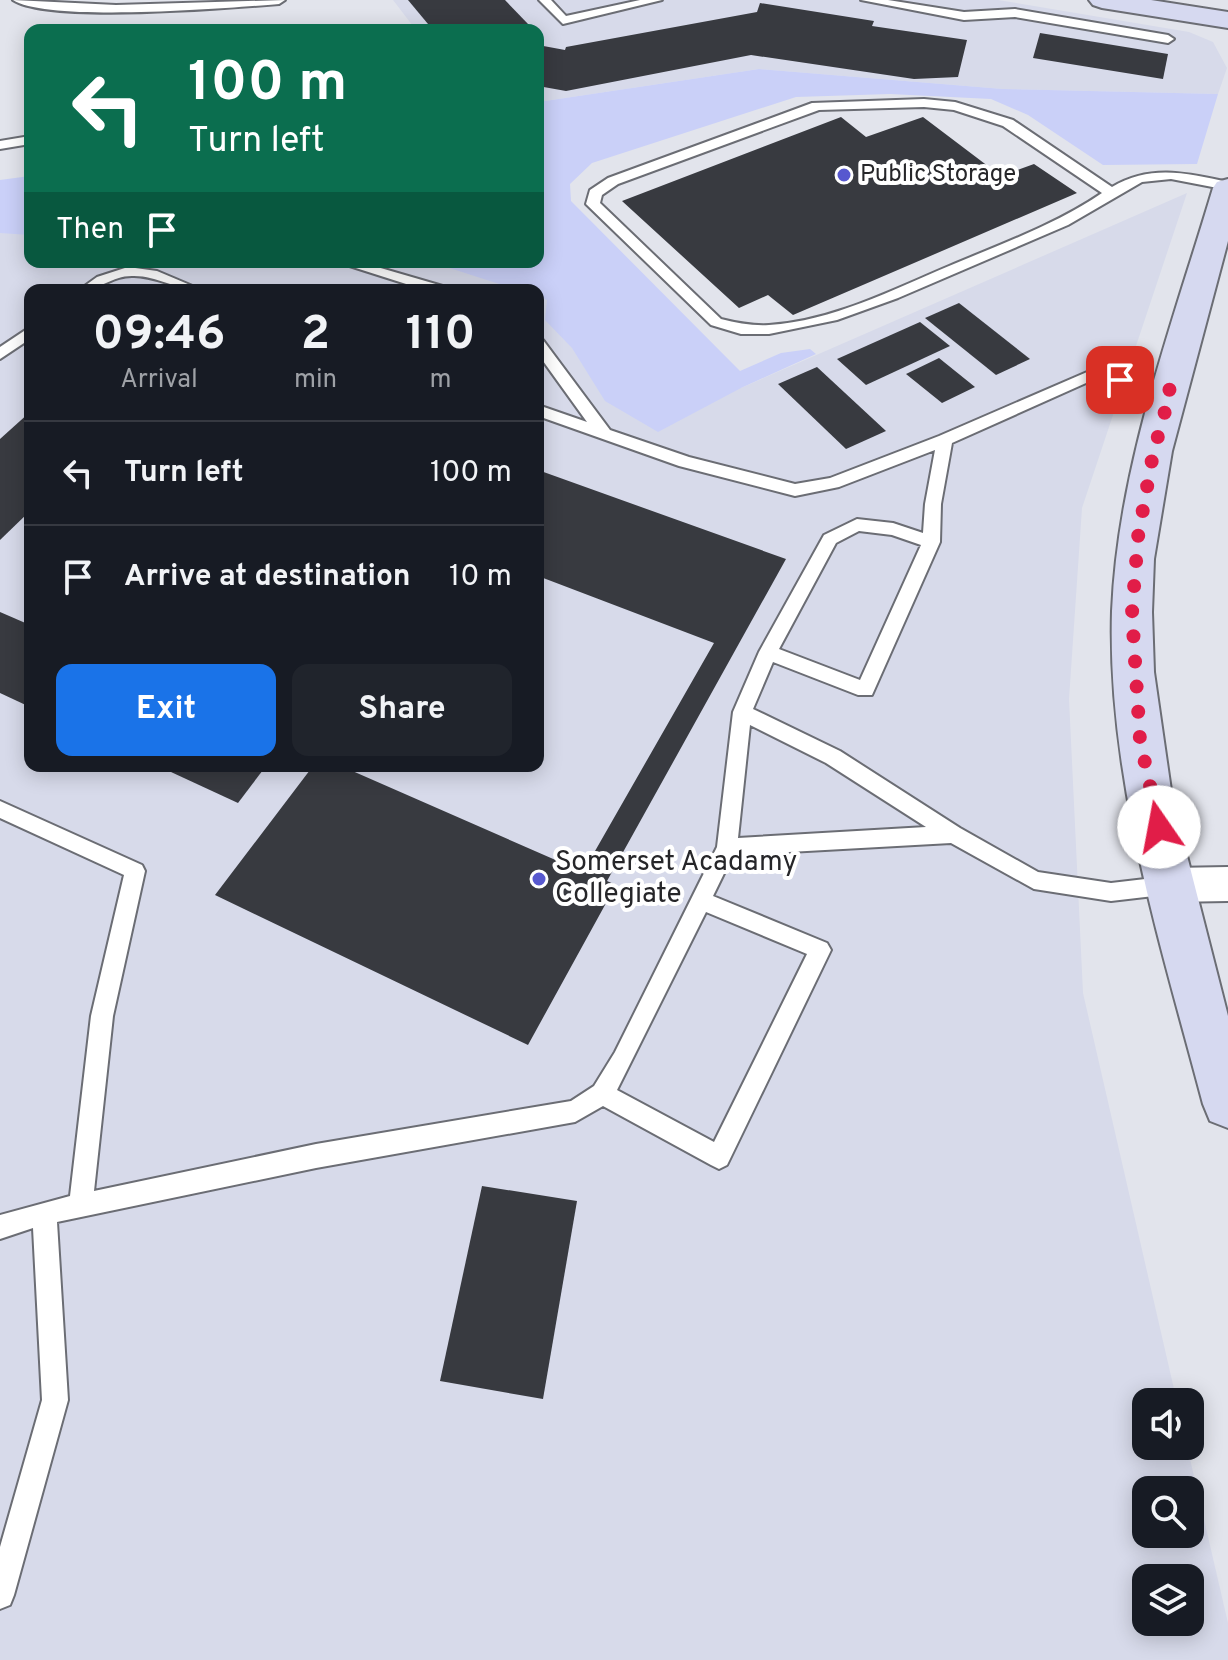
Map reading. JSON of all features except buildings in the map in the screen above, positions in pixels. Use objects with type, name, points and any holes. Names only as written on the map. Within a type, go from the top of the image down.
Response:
[{"type":"main road","points":[[1102,0],[1156,4],[1228,20]]},
{"type":"main road","points":[[1228,187],[1153,454],[1138,537],[1132,613],[1140,740],[1171,885],[1228,1104]]},
{"type":"street","points":[[1171,885],[1228,884]]},
{"type":"lane","points":[[19,0],[90,7],[179,9],[279,0]]},
{"type":"lane","points":[[545,0],[563,20],[656,0]]},
{"type":"lane","points":[[867,0],[964,16],[1015,13],[1168,39]]},
{"type":"lane","points":[[1015,13],[1019,0]]},
{"type":"lane","points":[[1112,193],[1008,123],[955,106],[924,103],[817,106],[613,181],[595,193],[593,204],[716,322],[732,329],[759,329],[799,325],[849,312],[1027,239],[1082,212],[1139,178],[1175,176],[1228,187]]},
{"type":"lane","points":[[0,145],[24,141]]},
{"type":"lane","points":[[94,284],[128,268]]},
{"type":"lane","points":[[143,268],[181,284]]},
{"type":"lane","points":[[365,268],[420,284]]},
{"type":"lane","points":[[0,354],[24,336]]},
{"type":"lane","points":[[544,351],[605,434]]},
{"type":"lane","points":[[544,412],[685,462],[795,490],[833,483],[945,440],[1094,374],[1171,390]]},
{"type":"lane","points":[[768,652],[865,690],[931,542],[933,504],[945,440]]},
{"type":"lane","points":[[0,1227],[44,1213],[316,1156],[575,1111],[602,1094],[623,1060],[727,847],[742,712],[768,652],[830,539],[857,525],[893,529],[931,542]]},
{"type":"lane","points":[[742,712],[833,757],[953,834],[1034,880],[1111,892],[1171,885]]},
{"type":"lane","points":[[0,809],[135,871],[102,1016],[81,1205]]},
{"type":"lane","points":[[727,847],[953,834]]},
{"type":"lane","points":[[602,1094],[719,1157],[820,950],[700,900]]},
{"type":"lane","points":[[0,1595],[55,1400],[44,1213]]},
{"type":"shaded area","points":[[393,0],[998,0],[1189,32],[1213,42],[1227,68],[1218,94],[1003,89],[759,69],[545,101],[544,24],[411,24]]},
{"type":"shaded area","points":[[759,69],[1003,89],[1218,94],[1197,164],[1103,165],[1028,115],[991,99],[890,94],[796,97],[592,163],[570,184],[571,201],[740,371],[781,353],[810,349],[816,354],[741,388],[658,432],[605,401],[572,348],[545,320],[547,300],[544,299],[544,284],[499,284],[450,268],[544,268],[545,101]]},
{"type":"shaded area","points":[[24,177],[24,235],[0,233],[0,180]]},
{"type":"shaded area","name":"Somerset Acadamy Collegiate","points":[[1187,193],[1082,508],[1069,699],[1083,993],[1174,1388],[1132,1388],[1132,1460],[1190,1460],[1194,1476],[1132,1476],[1132,1548],[1204,1548],[1204,1519],[1228,1623],[1228,1660],[0,1660],[0,204],[24,202],[24,268],[494,268],[527,284],[24,284],[24,772],[544,772],[544,292],[741,388]]},
{"type":"place","name":"Public Storage","points":[[844,175]]},
{"type":"place","name":"Somerset Acadamy Collegiate","points":[[539,879]]},
{"type":"route","points":[[1120,380],[1171,390],[1153,454],[1138,537],[1132,613],[1140,740],[1159,827]]}]
